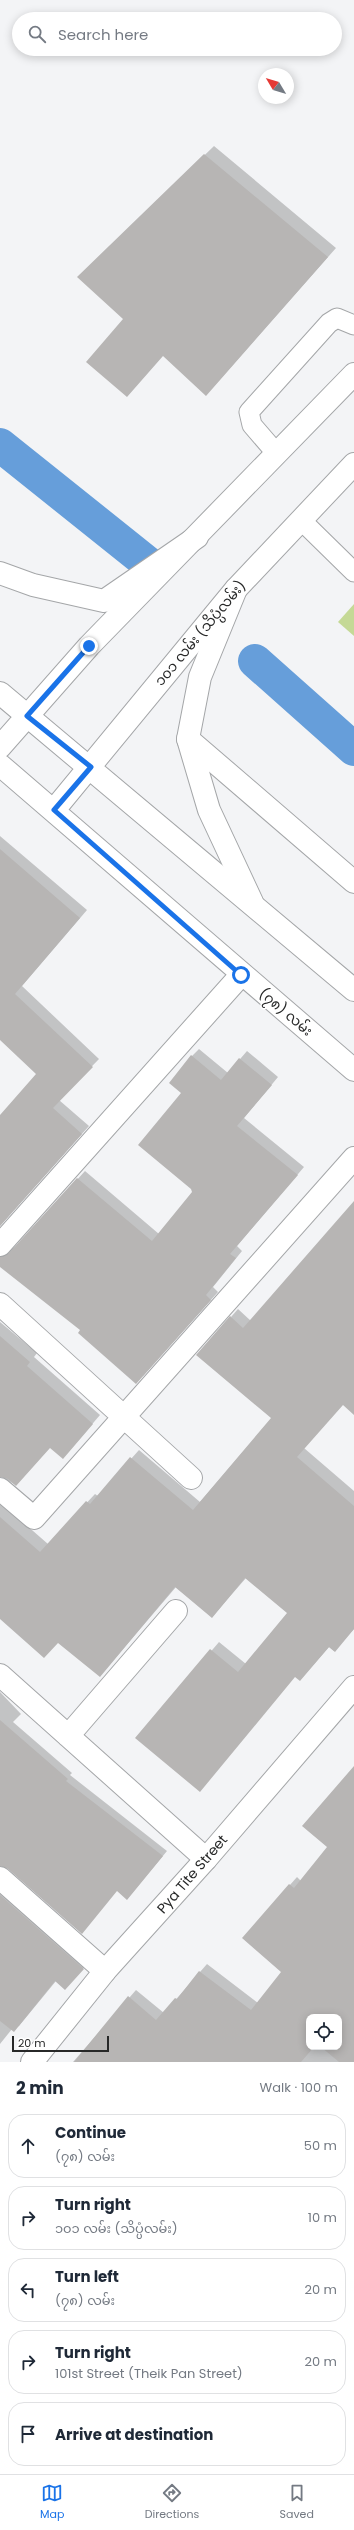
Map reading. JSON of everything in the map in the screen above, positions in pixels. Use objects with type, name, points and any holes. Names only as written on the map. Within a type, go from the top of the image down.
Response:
[{"type":"main road","points":[[0,746],[89,646],[198,537],[354,374]]},
{"type":"main road","name":"၁၀၁ လမ်း (သိပ္ပံလမ်း)","points":[[54,810],[91,767],[236,589],[302,521],[354,464]]},
{"type":"main road","points":[[0,573],[33,585],[104,601],[198,537]]},
{"type":"main road","points":[[236,589],[200,677],[188,739],[209,810],[252,902]]},
{"type":"main road","points":[[0,693],[252,902],[354,990]]},
{"type":"main road","points":[[188,739],[354,882]]},
{"type":"main road","name":"(၇၈) လမ်း","points":[[0,765],[54,810],[241,975],[354,1070]]},
{"type":"main road","points":[[0,1244],[241,975]]},
{"type":"main road","points":[[0,1489],[34,1518],[354,1158]]},
{"type":"main road","points":[[0,1304],[192,1478]]},
{"type":"main road","points":[[68,1736],[176,1611]]},
{"type":"main road","points":[[0,1675],[206,1859]]},
{"type":"main road","name":"Pya Tite Street","points":[[32,2062],[105,1971],[206,1859],[354,1687]]},
{"type":"main road","points":[[0,1878],[105,1971]]},
{"type":"lane","points":[[277,454],[252,425],[249,412],[329,323],[337,318],[354,325]]},
{"type":"lane","points":[[302,521],[354,572]]},
{"type":"green space","points":[[354,604],[354,636],[338,622]]},
{"type":"building","points":[[204,154],[328,257],[206,396],[163,356],[127,397],[86,362],[123,319],[77,277]]},
{"type":"building","points":[[0,849],[80,918],[15,994],[93,1067],[53,1108],[82,1134],[0,1226],[0,1115],[36,1074],[0,1040]]},
{"type":"building","points":[[191,1055],[221,1080],[239,1058],[272,1085],[237,1126],[298,1175],[230,1254],[236,1258],[206,1295],[211,1300],[136,1384],[78,1333],[80,1330],[0,1267],[0,1257],[9,1253],[77,1178],[152,1241],[192,1192],[191,1189],[138,1145],[181,1093],[169,1083]]},
{"type":"building","points":[[354,1201],[354,1415],[343,1405],[297,1457],[354,1506],[354,1629],[335,1652],[329,1647],[300,1681],[295,1677],[200,1792],[135,1738],[210,1649],[238,1672],[287,1613],[245,1578],[212,1618],[175,1587],[100,1677],[58,1643],[44,1658],[0,1619],[0,1517],[40,1552],[86,1501],[90,1504],[130,1457],[193,1510],[271,1418],[196,1355],[230,1316],[243,1328]]},
{"type":"building","points":[[0,1336],[30,1362],[27,1366],[93,1424],[63,1459],[50,1448],[16,1486],[8,1479],[0,1477]]},
{"type":"building","points":[[0,1720],[68,1779],[66,1781],[163,1856],[127,1900],[117,1891],[82,1934],[8,1869],[0,1866]]},
{"type":"building","points":[[354,1766],[354,2062],[339,2062],[325,2050],[342,2050],[342,2014],[306,2014],[306,2050],[311,2050],[301,2062],[74,2062],[128,1996],[156,2020],[175,1998],[177,1999],[199,1971],[251,2010],[281,1972],[242,1938],[289,1884],[294,1888],[327,1847],[302,1826]]},
{"type":"building","points":[[0,1895],[84,1969],[65,1990],[55,1981],[14,2032],[0,2021]]},
{"type":"waterway","points":[[0,445],[150,565]]},
{"type":"waterway","points":[[255,661],[354,749]]},
{"type":"route","points":[[89,646],[59,678],[27,716],[91,767],[54,810],[241,975]]}]
